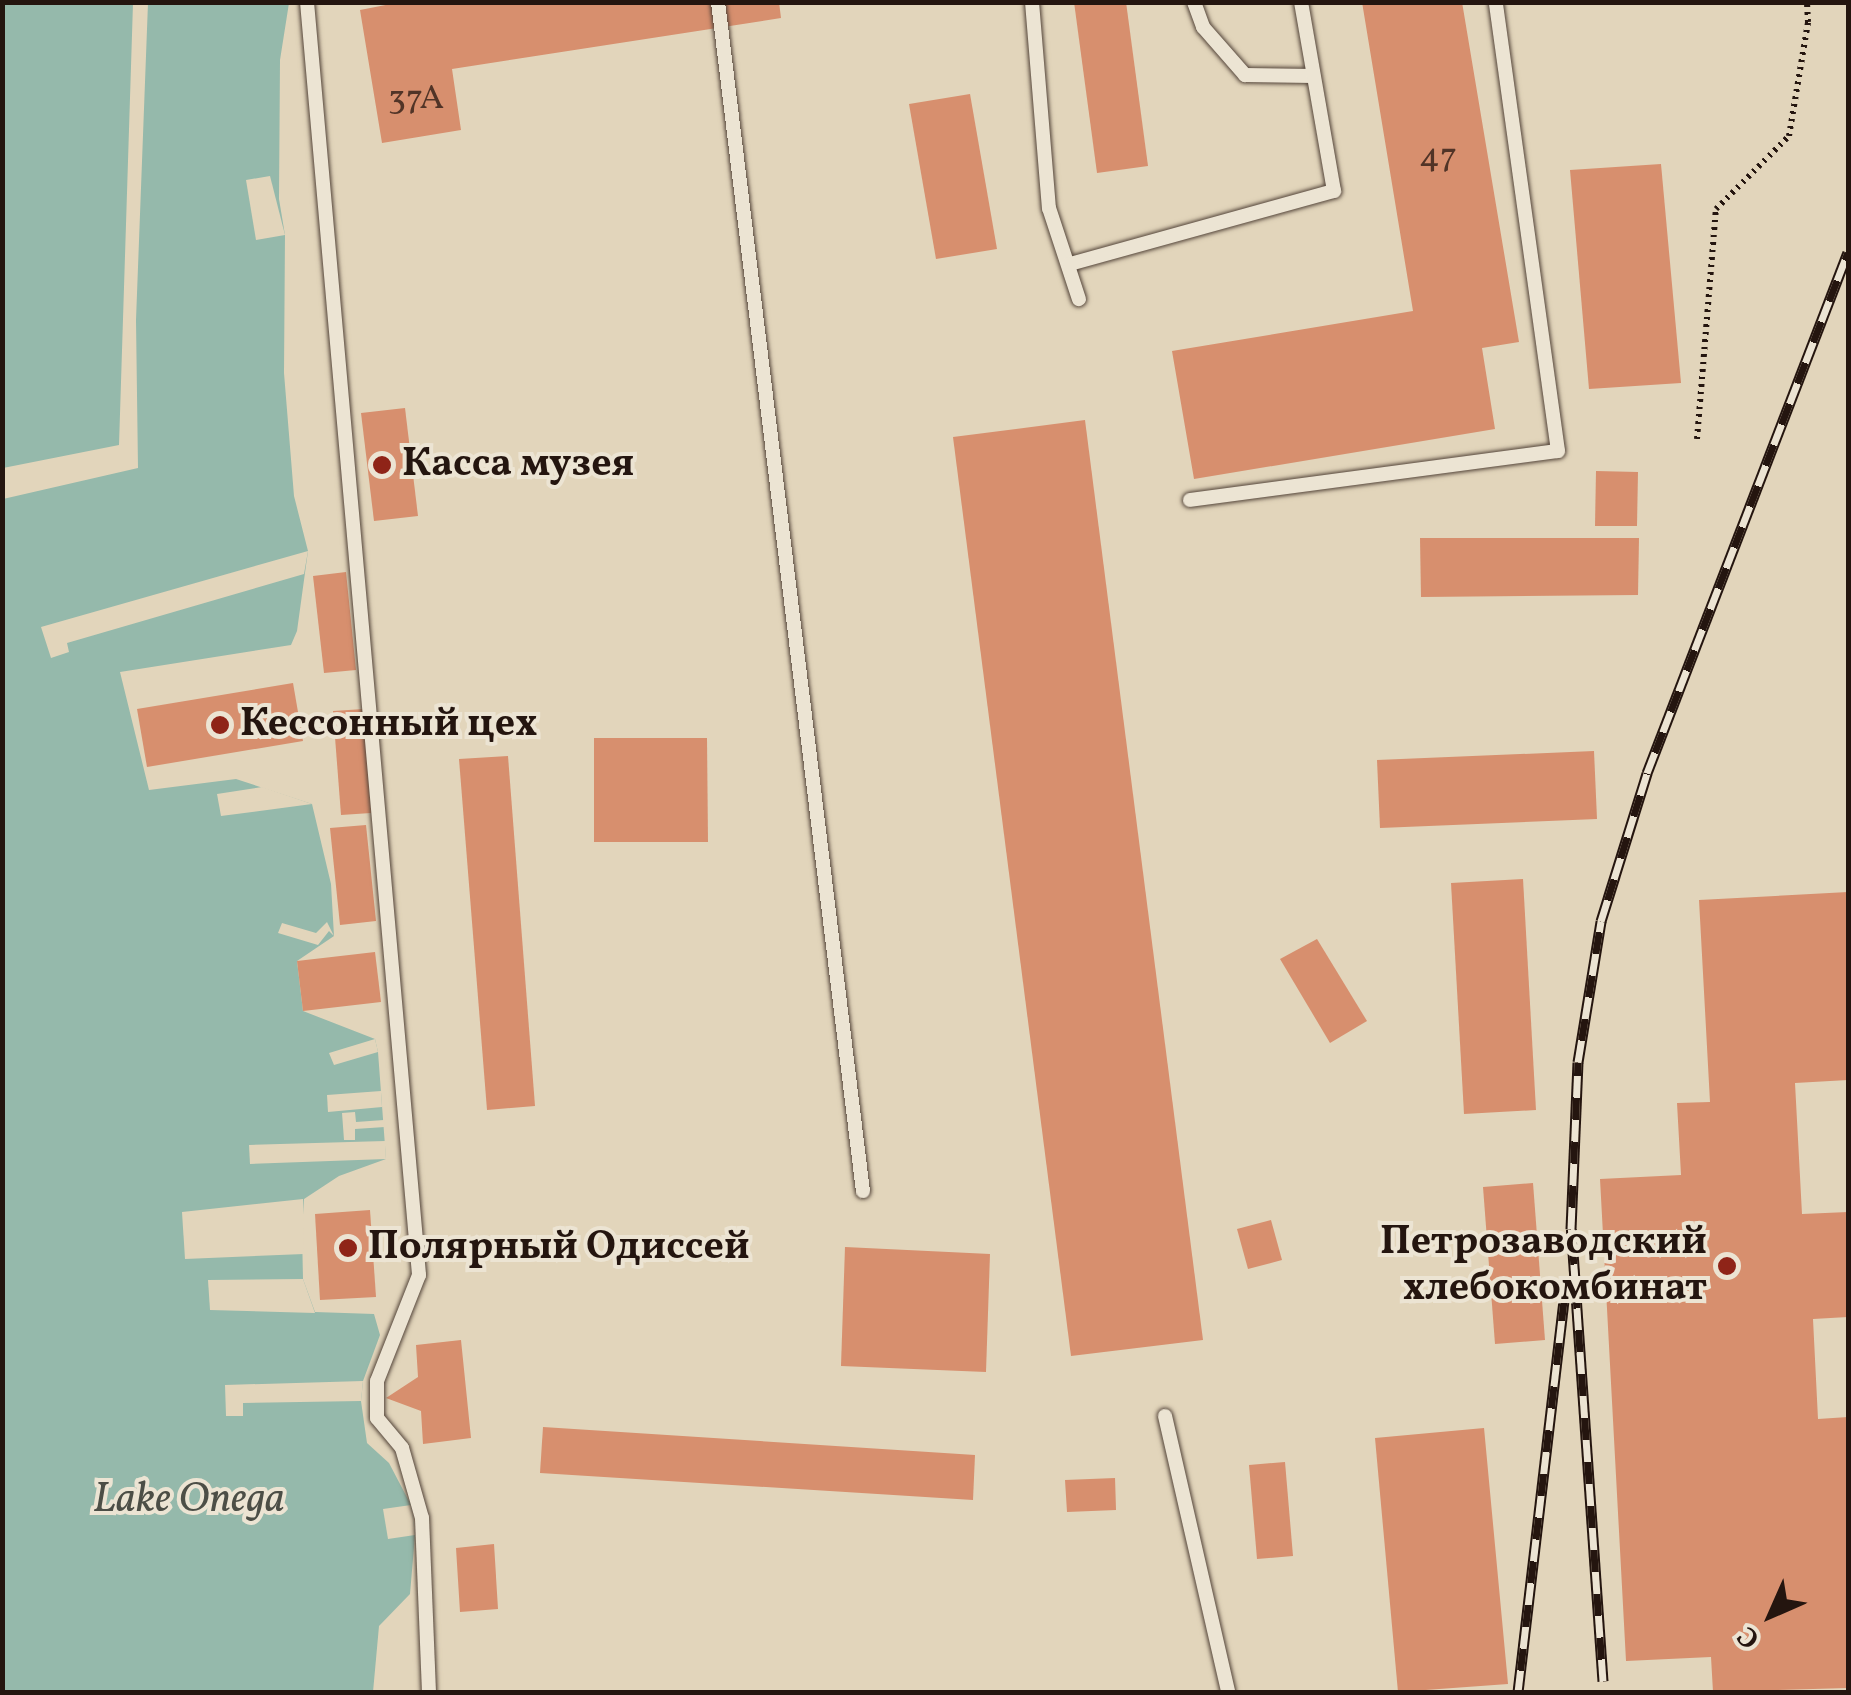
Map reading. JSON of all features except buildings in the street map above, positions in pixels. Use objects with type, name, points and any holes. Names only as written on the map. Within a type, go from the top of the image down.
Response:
[{"type":"lane","points":[[307,2],[419,1275],[377,1381],[377,1418],[402,1448],[422,1518],[429,1692]]},
{"type":"lane","points":[[718,2],[863,1191]]},
{"type":"lane","points":[[1032,2],[1050,208],[1079,300]]},
{"type":"lane","points":[[1194,2],[1203,27],[1245,75],[1313,76]]},
{"type":"lane","points":[[1070,264],[1334,191],[1301,2]]},
{"type":"lane","points":[[1190,500],[1558,452],[1496,2]]},
{"type":"lane","points":[[1165,1416],[1228,1692]]},
{"type":"path","points":[[1697,439],[1716,208],[1789,136],[1808,22],[1806,2]]},
{"type":"water","name":"Lake Onega","points":[[3,3],[289,3],[280,60],[279,199],[285,235],[284,373],[294,496],[308,551],[297,631],[291,645],[120,672],[149,790],[236,779],[312,804],[331,884],[334,936],[297,961],[303,1011],[375,1039],[386,1159],[339,1176],[304,1199],[302,1231],[303,1279],[315,1312],[374,1314],[380,1335],[363,1381],[361,1401],[367,1443],[389,1463],[411,1505],[415,1535],[410,1594],[379,1626],[373,1692],[3,1692]]},
{"type":"pier","points":[[133,3],[148,3],[136,320],[138,468],[3,499],[3,468],[119,445]]},
{"type":"pier","points":[[270,176],[285,235],[256,240],[246,180]]},
{"type":"pier","points":[[308,551],[304,574],[67,643],[69,652],[51,658],[41,627]]},
{"type":"pier","points":[[262,787],[312,804],[221,816],[217,794]]},
{"type":"pier","points":[[327,922],[334,936],[329,931],[318,945],[278,933],[282,923],[316,933]]},
{"type":"pier","points":[[375,1039],[378,1052],[334,1065],[329,1053]]},
{"type":"pier","points":[[381,1091],[382,1107],[328,1112],[327,1095]]},
{"type":"pier","points":[[355,1112],[356,1122],[384,1120],[385,1127],[355,1129],[355,1140],[344,1140],[342,1113]]},
{"type":"pier","points":[[385,1141],[386,1159],[250,1164],[249,1145]]},
{"type":"pier","points":[[303,1199],[304,1254],[185,1259],[182,1212]]},
{"type":"pier","points":[[303,1279],[315,1313],[210,1310],[208,1280]]},
{"type":"pier","points":[[363,1381],[361,1401],[243,1403],[243,1416],[226,1416],[225,1385]]},
{"type":"pier","points":[[411,1505],[415,1535],[388,1539],[383,1509]]},
{"type":"railway","points":[[1603,1681],[1571,1229],[1578,1062],[1601,921],[1647,773],[1848,252]]},
{"type":"railway","points":[[1518,1692],[1565,1294]]},
{"type":"place","name":"Касса музея","points":[[382,465]]},
{"type":"place","name":"Кессонный цех","points":[[220,725]]},
{"type":"place","name":"Полярный Одиссей","points":[[348,1248]]},
{"type":"place","name":"Петрозаводский хлебокомбинат","points":[[1727,1266]]}]
